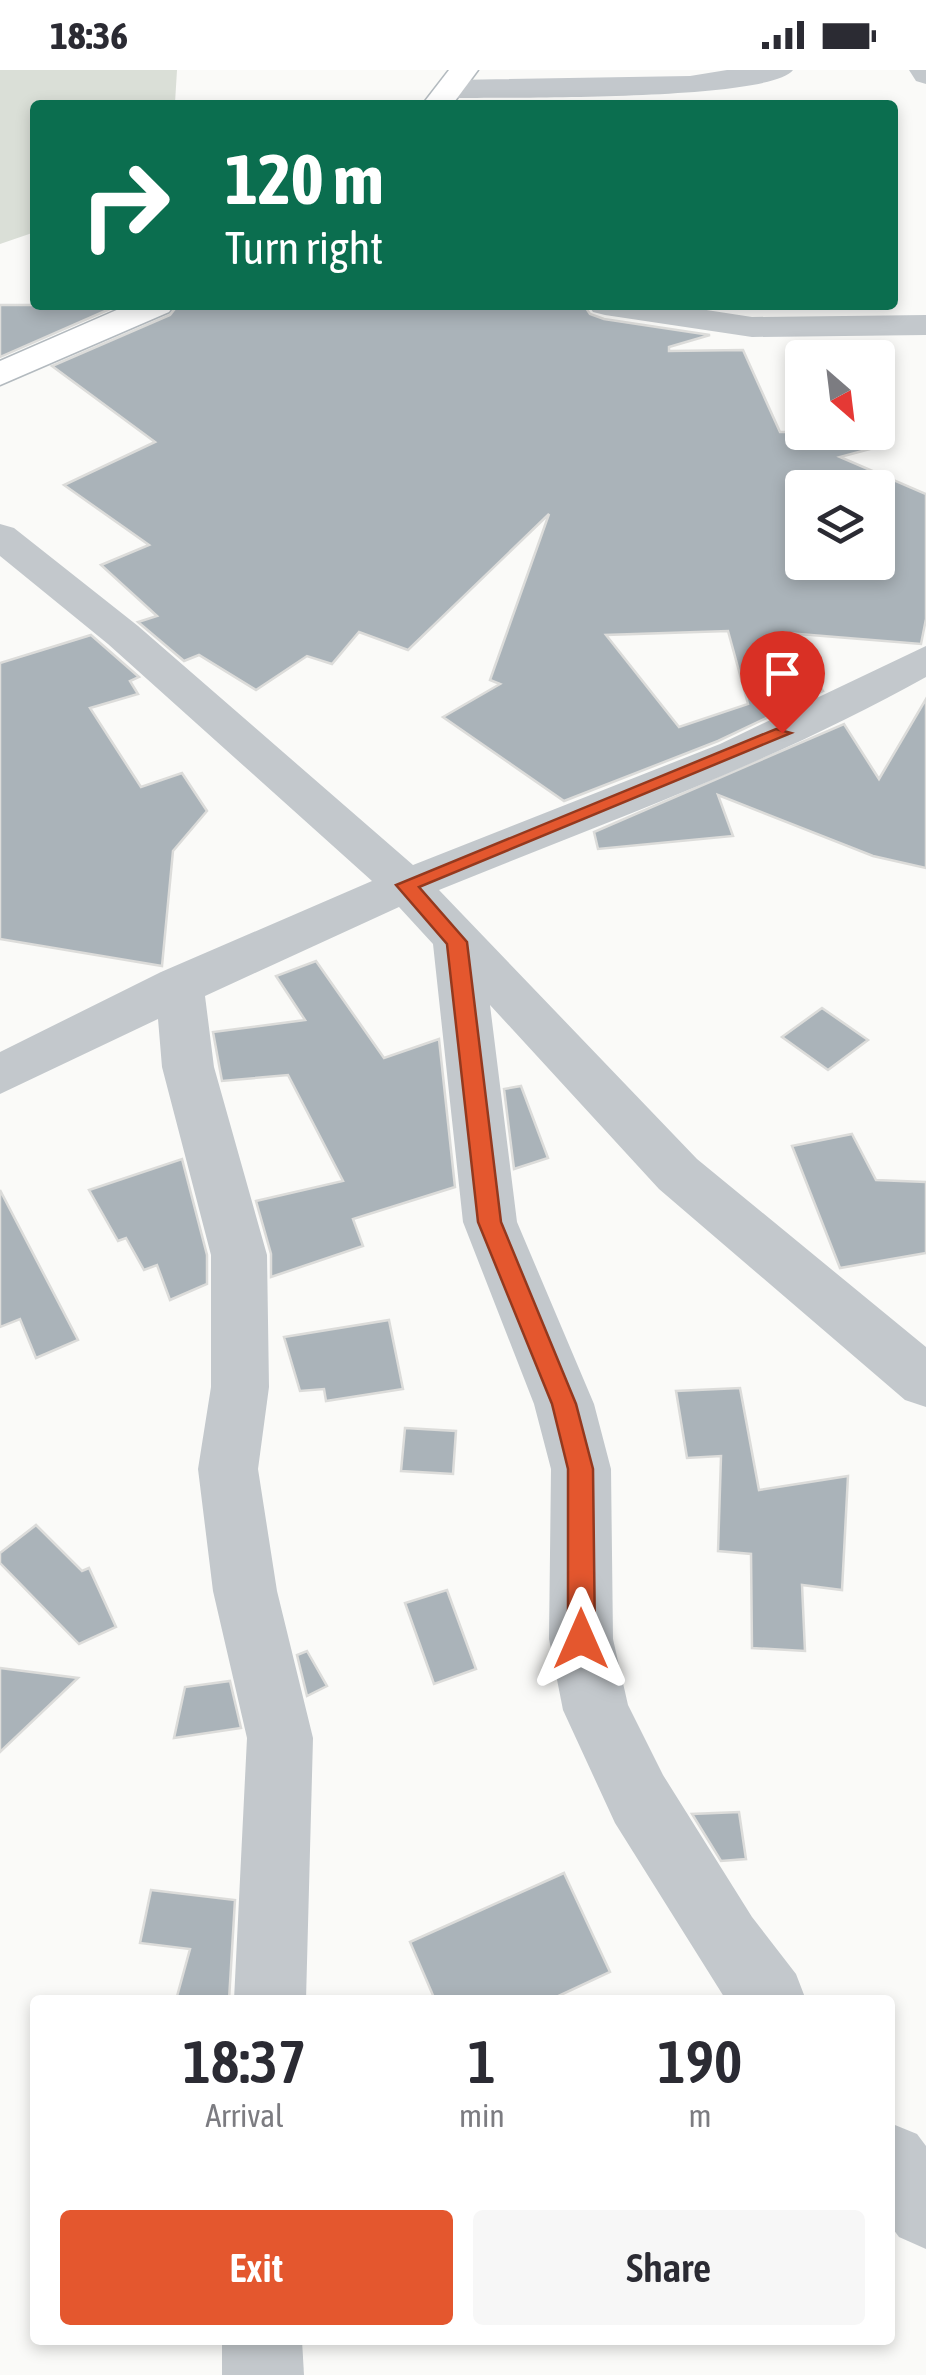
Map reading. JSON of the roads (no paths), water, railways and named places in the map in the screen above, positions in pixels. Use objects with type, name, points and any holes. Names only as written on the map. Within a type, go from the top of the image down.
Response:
[{"type":"main road","points":[[0,374],[146,310]]},
{"type":"street","points":[[452,88],[701,95],[779,70]]},
{"type":"street","points":[[679,311],[784,329],[926,325]]},
{"type":"street","points":[[0,536],[123,634],[406,885],[678,1174],[926,1382]]},
{"type":"street","points":[[0,1075],[179,985],[406,885],[746,751],[926,660]]},
{"type":"street","points":[[457,942],[490,1222],[564,1404],[580,1469],[581,1639],[596,1710],[639,1798],[727,1942],[766,1995]]},
{"type":"street","points":[[179,985],[188,1066],[239,1256],[240,1387],[228,1470],[245,1590],[280,1738],[270,1995]]},
{"type":"street","points":[[895,2168],[926,2210]]},
{"type":"street","points":[[262,2345],[263,2375]]}]
